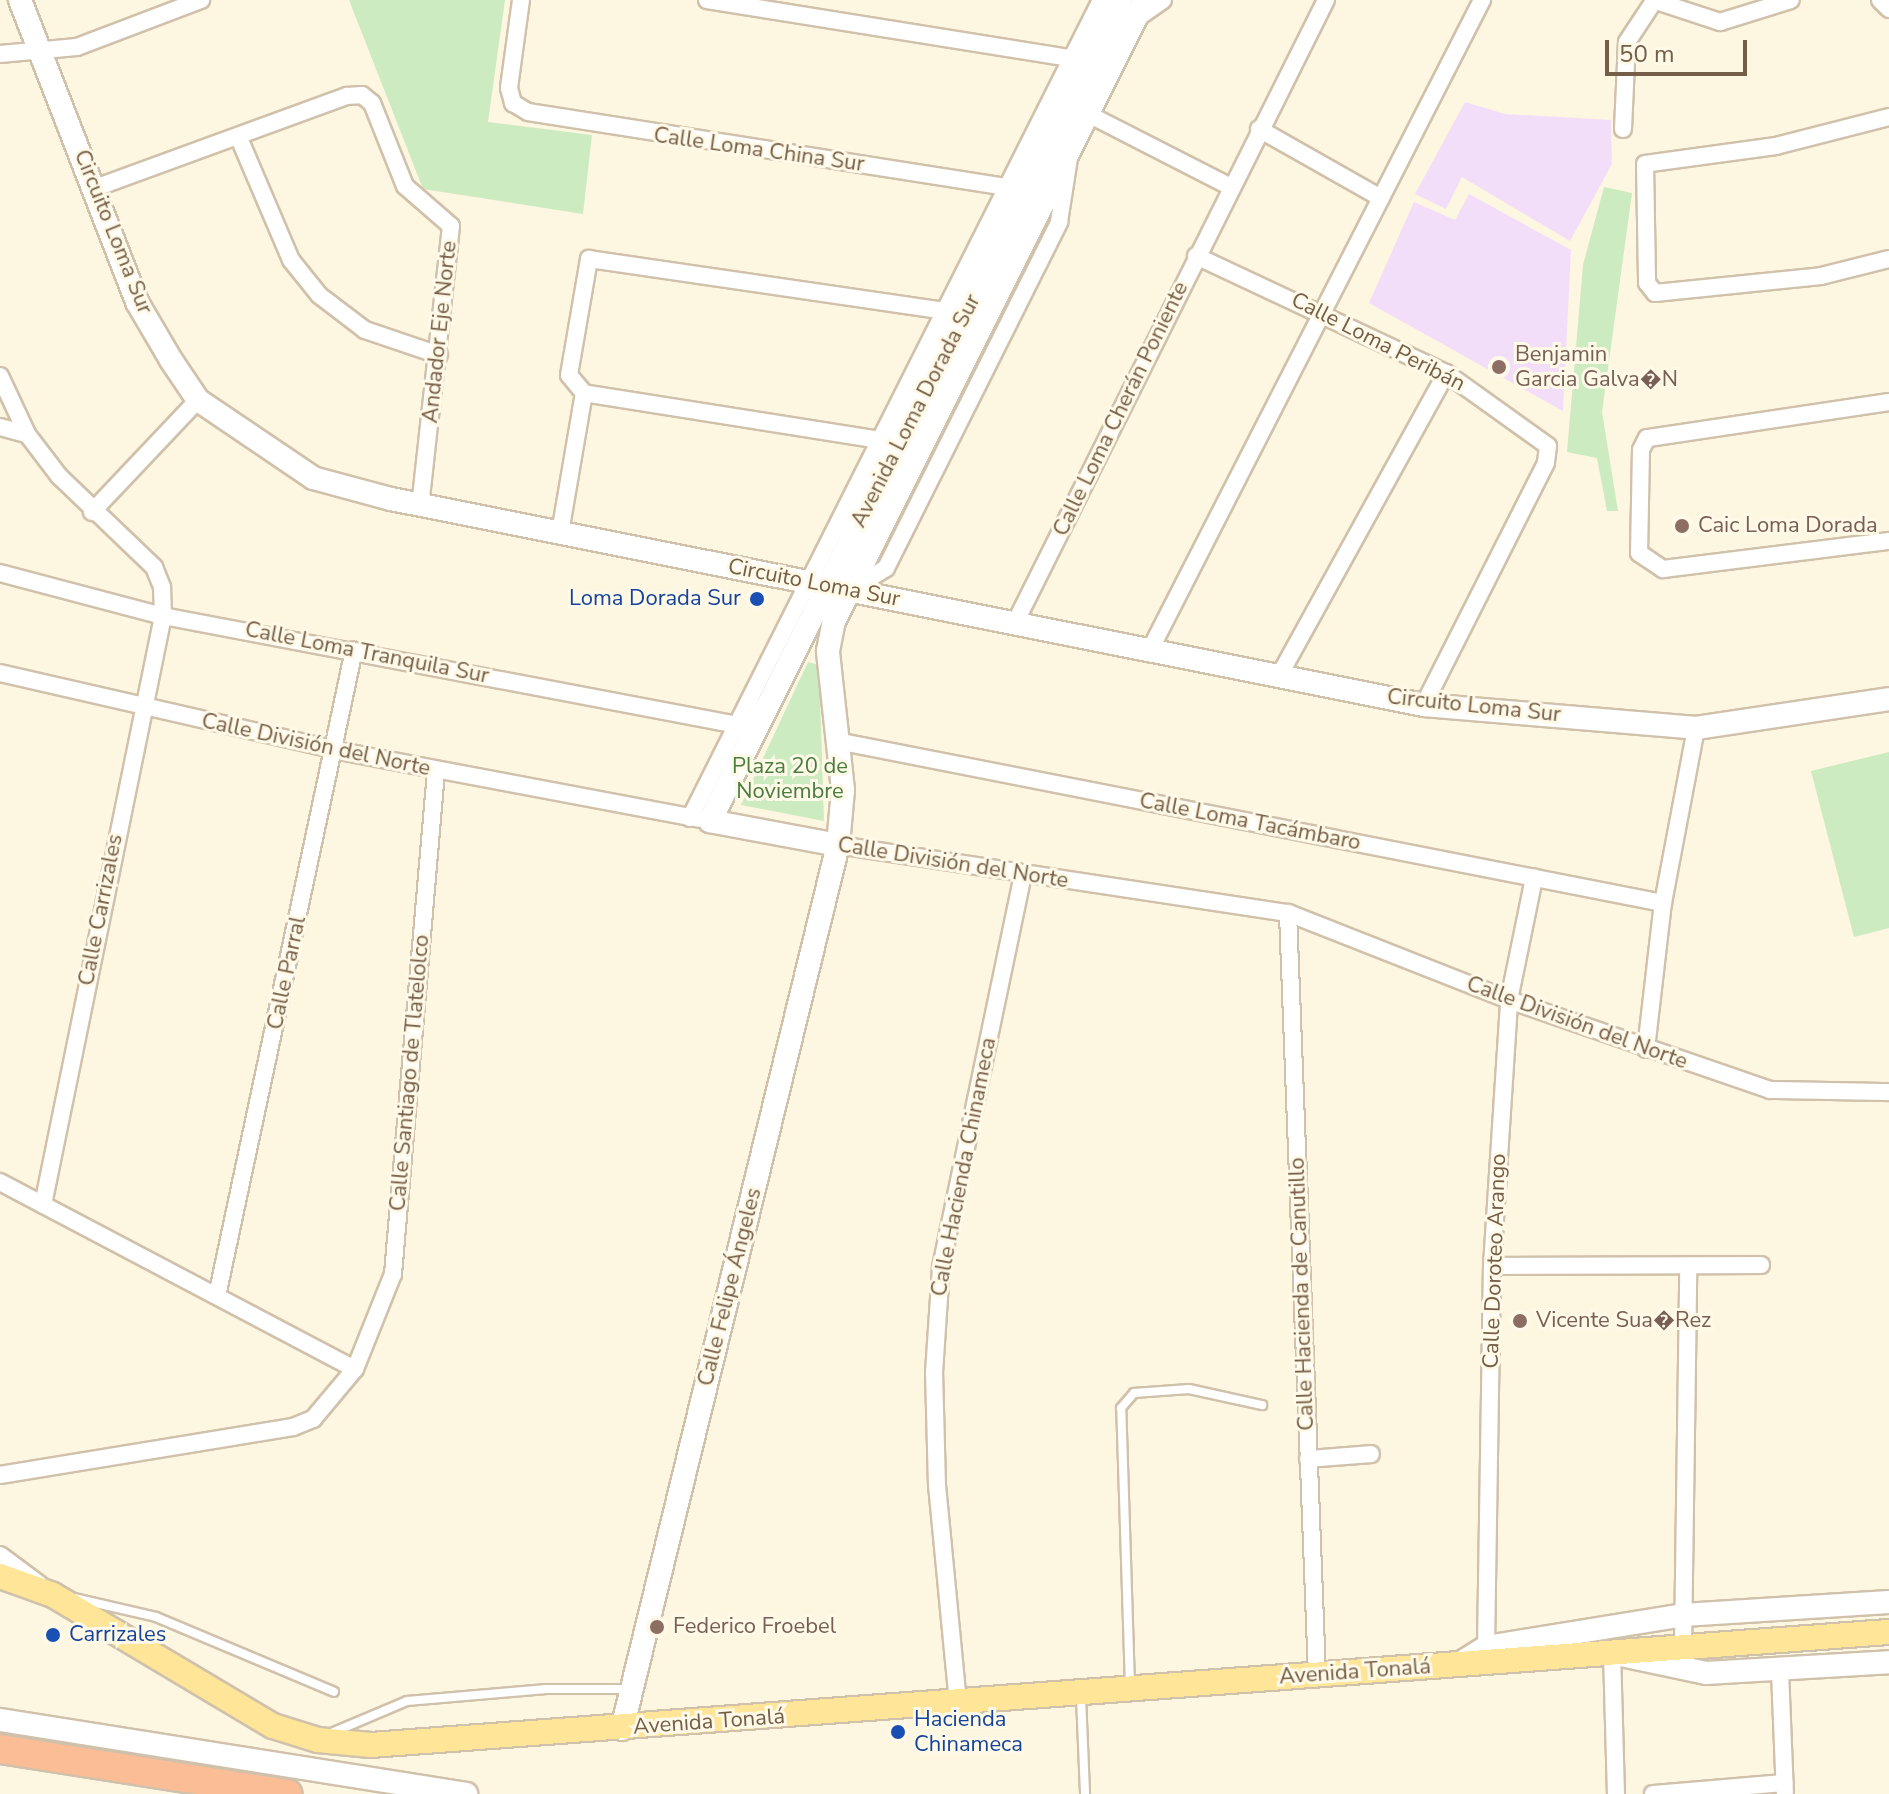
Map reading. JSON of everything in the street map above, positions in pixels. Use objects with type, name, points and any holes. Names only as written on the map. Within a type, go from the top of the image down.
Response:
[{"type":"highway","points":[[0,1749],[288,1794]]},
{"type":"main road","name":"Avenida Tonalá","points":[[0,1576],[53,1595],[191,1682],[273,1726],[318,1740],[371,1745],[622,1729],[1889,1632]]},
{"type":"street","name":"Circuito Loma Sur","points":[[20,0],[137,302],[198,400],[313,478],[420,505],[1424,705],[1696,728],[1889,699]]},
{"type":"street","points":[[0,54],[77,47],[201,0]]},
{"type":"street","name":"Calle Loma China Sur","points":[[521,0],[509,88],[513,103],[610,129],[1007,187]]},
{"type":"street","points":[[707,0],[1081,60]]},
{"type":"street","name":"Avenida Loma Dorada Sur","points":[[700,819],[1069,158],[1078,121],[1081,60],[1101,0]]},
{"type":"street","name":"Avenida Loma Dorada Sur","points":[[838,845],[843,790],[828,651],[829,586],[880,440],[1007,187],[1081,60],[1121,0]]},
{"type":"street","name":"Avenida Loma Dorada Sur","points":[[700,819],[737,725],[829,586],[1140,10],[1163,0]]},
{"type":"street","name":"Calle Loma Cherán Poniente","points":[[1015,623],[1326,0]]},
{"type":"street","points":[[1150,650],[1482,0]]},
{"type":"street","points":[[1623,129],[1627,42],[1654,0],[1720,22],[1791,0]]},
{"type":"street","points":[[1880,0],[1889,9]]},
{"type":"street","name":"Andador Eje Norte","points":[[239,138],[362,95],[372,103],[405,186],[451,226],[420,505]]},
{"type":"street","points":[[1889,117],[1776,146],[1645,164],[1647,283],[1655,293],[1821,276],[1889,259]]},
{"type":"street","points":[[1078,121],[1232,185]]},
{"type":"street","points":[[1259,129],[1381,198]]},
{"type":"street","points":[[95,188],[239,138],[291,260],[319,295],[365,330],[439,355]]},
{"type":"street","name":"Calle Loma Peribán","points":[[1196,256],[1325,312],[1446,373],[1548,446],[1546,463],[1424,705]]},
{"type":"street","points":[[560,533],[579,390],[569,375],[589,259],[945,311]]},
{"type":"street","points":[[1279,676],[1446,373]]},
{"type":"street","points":[[0,376],[27,434],[92,512],[154,567],[163,616]]},
{"type":"street","points":[[579,390],[880,440]]},
{"type":"street","points":[[92,512],[198,400]]},
{"type":"street","points":[[1889,402],[1647,438],[1641,450],[1639,553],[1647,564],[1663,569],[1889,541]]},
{"type":"street","points":[[0,427],[27,434]]},
{"type":"street","name":"Calle Loma Tranquila Sur","points":[[0,573],[163,616],[737,725]]},
{"type":"street","name":"Calle Carrizales","points":[[43,1205],[140,708],[163,616]]},
{"type":"street","name":"Calle Parral","points":[[217,1296],[354,650]]},
{"type":"street","name":"Calle División del Norte","points":[[0,673],[140,708],[436,771],[838,845],[1288,913],[1509,1000],[1770,1090],[1889,1092]]},
{"type":"street","points":[[1646,1049],[1663,903],[1696,728]]},
{"type":"street","name":"Calle Loma Tacámbaro","points":[[837,741],[1663,903]]},
{"type":"street","name":"Calle Santiago de Tlatelolco","points":[[355,1369],[393,1274],[436,771]]},
{"type":"street","name":"Calle Felipe Ángeles","points":[[622,1729],[838,845]]},
{"type":"street","name":"Calle Hacienda Chinameca","points":[[958,1703],[937,1486],[934,1373],[941,1267],[1023,874]]},
{"type":"street","name":"Calle Doroteo Arango","points":[[1486,1647],[1492,1266],[1509,1000],[1534,878]]},
{"type":"street","name":"Calle Hacienda de Canutillo","points":[[1288,913],[1317,1675]]},
{"type":"street","points":[[0,1182],[355,1369],[313,1419],[293,1427],[0,1475]]},
{"type":"street","points":[[1492,1266],[1761,1265]]},
{"type":"street","points":[[1683,1647],[1688,1266]]},
{"type":"street","points":[[1308,1459],[1371,1454]]},
{"type":"street","points":[[0,1555],[53,1595]]},
{"type":"street","name":"Avenida Tonalá","points":[[1459,1664],[1486,1647],[1683,1615],[1889,1602]]},
{"type":"street","points":[[1612,1652],[1616,1794]]},
{"type":"street","name":"Avenida Tonalá","points":[[1612,1652],[1694,1672],[1780,1671],[1889,1662]]},
{"type":"street","points":[[1653,1794],[1785,1788],[1780,1671]]},
{"type":"street","points":[[0,1720],[466,1794]]},
{"type":"lane","points":[[1130,1688],[1121,1408],[1134,1393],[1189,1389],[1262,1405]]},
{"type":"lane","points":[[53,1595],[156,1617],[334,1692]]},
{"type":"lane","points":[[318,1740],[407,1701],[531,1689],[632,1689]]},
{"type":"lane","points":[[1081,1692],[1085,1794]]},
{"type":"shaded area","points":[[1465,102],[1505,114],[1611,120],[1612,164],[1570,241],[1462,177],[1446,209],[1415,194]]},
{"type":"shaded area","points":[[1469,194],[1571,250],[1563,411],[1369,303],[1414,202],[1455,220]]},
{"type":"green space","points":[[349,0],[505,0],[488,122],[592,135],[583,214],[423,189]]},
{"type":"green space","points":[[1604,187],[1632,193],[1602,412],[1618,511],[1607,511],[1597,458],[1567,452],[1583,265]]},
{"type":"green space","name":"Plaza 20 de Noviembre","points":[[808,662],[819,665],[824,821],[741,805]]},
{"type":"green space","points":[[1889,752],[1889,928],[1854,937],[1811,771]]},
{"type":"place","name":"Benjamin Garcia Galva�N","points":[[1499,367]]},
{"type":"place","name":"Caic Loma Dorada","points":[[1682,526]]},
{"type":"place","name":"Loma Dorada Sur","points":[[757,599]]},
{"type":"place","name":"Vicente Sua�Rez","points":[[1520,1321]]},
{"type":"place","name":"Federico Froebel","points":[[657,1627]]},
{"type":"place","name":"Carrizales","points":[[53,1635]]},
{"type":"place","name":"Hacienda Chinameca","points":[[898,1732]]}]
